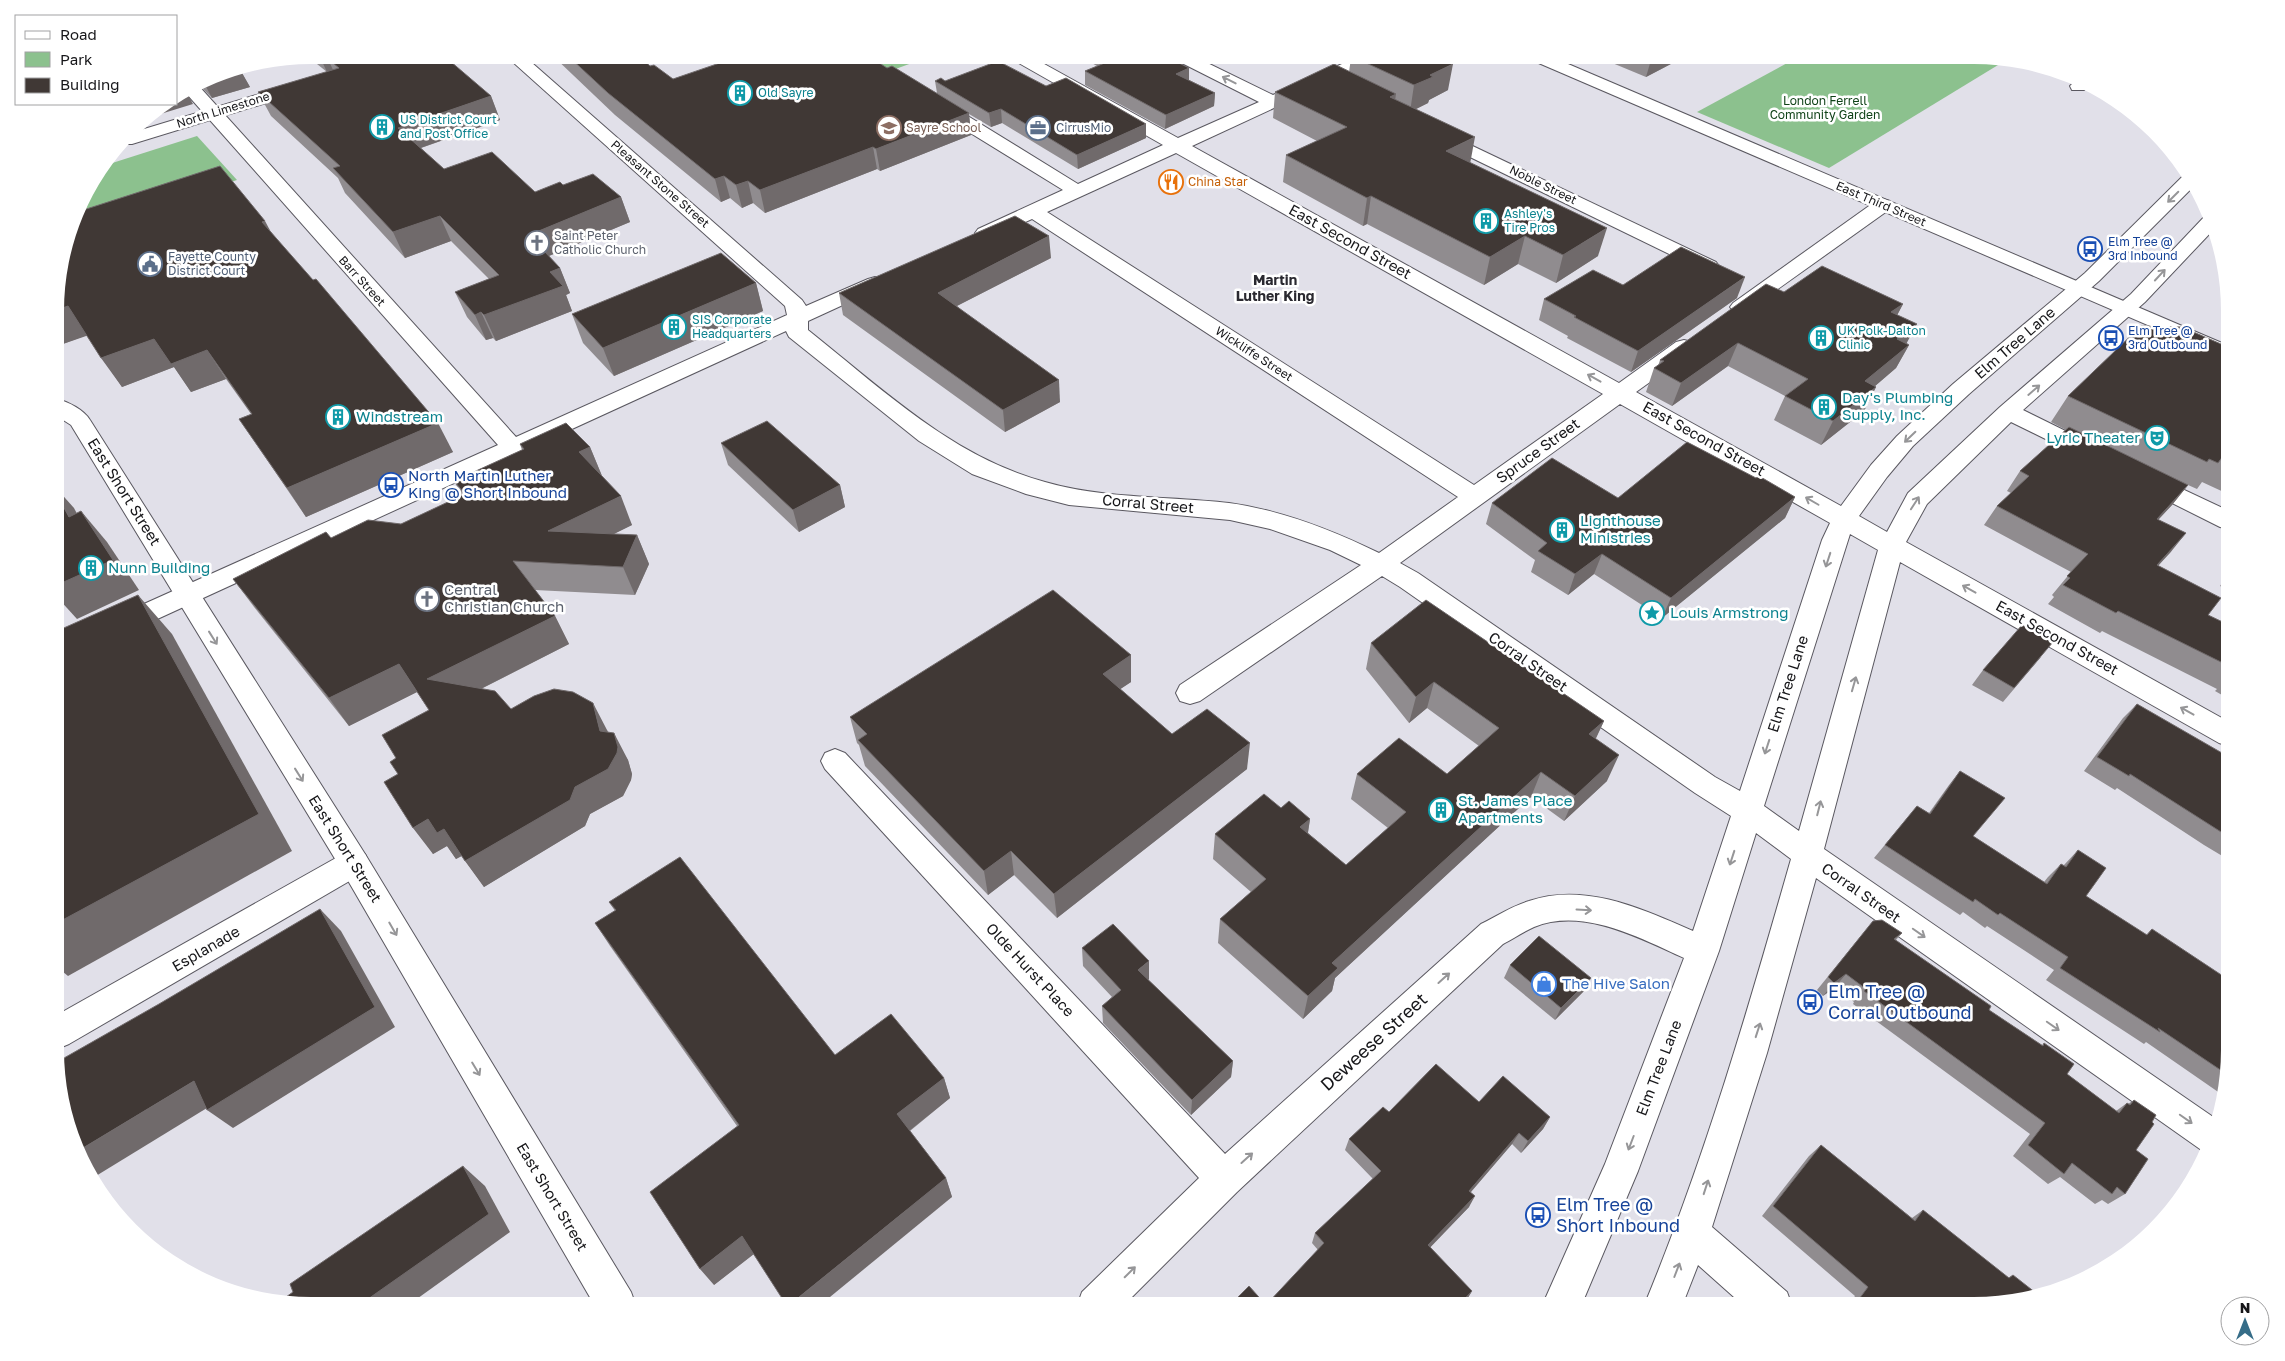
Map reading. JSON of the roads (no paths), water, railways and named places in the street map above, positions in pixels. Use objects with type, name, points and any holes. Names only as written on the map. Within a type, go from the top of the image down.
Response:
[{"type":"street","name":"Pleasant Stone Street","points":[[523,64],[795,304],[798,318]]},
{"type":"street","name":"East Second Street","points":[[1032,64],[1621,392],[1844,520],[2221,730]]},
{"type":"street","points":[[1196,64],[1273,102]]},
{"type":"street","points":[[1345,64],[1351,67]]},
{"type":"street","points":[[962,243],[1357,64]]},
{"type":"street","name":"East Third Street","points":[[1554,64],[2221,351]]},
{"type":"street","points":[[1323,79],[1344,89]]},
{"type":"street","name":"North Limestone","points":[[135,137],[313,83]]},
{"type":"street","name":"Barr Street","points":[[194,93],[513,448]]},
{"type":"street","points":[[924,96],[1077,191]]},
{"type":"street","name":"Noble Street","points":[[1424,128],[1727,274]]},
{"type":"street","name":"Elm Tree Lane","points":[[1565,1297],[1620,1171],[1703,951],[1835,540],[1844,520],[1879,471],[1905,441],[2078,288],[2186,184]]},
{"type":"street","points":[[1723,319],[1753,287],[1883,205]]},
{"type":"street","name":"Wickliffe Street","points":[[1033,211],[1475,497]]},
{"type":"street","points":[[1666,1297],[1691,1233],[1760,1023],[1808,856],[1820,803],[1892,546],[1917,499],[2008,412],[2138,298],[2206,226]]},
{"type":"street","points":[[64,652],[892,276]]},
{"type":"street","name":"Corral Street","points":[[798,318],[797,332],[926,436],[980,468],[1035,488],[1069,496],[1230,512],[1274,521],[1339,544],[1409,580],[1705,785],[1748,812],[1808,856],[2206,1134]]},
{"type":"street","name":"Spruce Street","points":[[1190,693],[1381,564],[1700,336]]},
{"type":"street","name":"East Short Street","points":[[64,410],[79,420],[354,863],[611,1297]]},
{"type":"street","points":[[2008,412],[2221,516]]},
{"type":"street","name":"Olde Hurst Place","points":[[835,761],[1224,1179]]},
{"type":"street","name":"Esplanade","points":[[64,1029],[354,863]]},
{"type":"street","name":"Deweese Street","points":[[1105,1297],[1224,1179],[1492,934],[1530,914],[1559,908],[1592,910],[1653,929],[1703,951]]},
{"type":"street","points":[[1691,1233],[1763,1297]]},
{"type":"place","name":"Old Sayre","points":[[740,93]]},
{"type":"place","name":"US District Court and Post Office","points":[[382,127]]},
{"type":"place","name":"Sayre School","points":[[889,128]]},
{"type":"place","name":"CirrusMio","points":[[1038,128]]},
{"type":"place","name":"China Star","points":[[1171,182]]},
{"type":"place","name":"Ashley's Tire Pros","points":[[1486,221]]},
{"type":"place","name":"Saint Peter Catholic Church","points":[[537,243]]},
{"type":"place","name":"Elm Tree @ 3rd Inbound","points":[[2090,249]]},
{"type":"place","name":"Fayette County District Court","points":[[150,264]]},
{"type":"place","name":"SIS Corporate Headquarters","points":[[674,327]]},
{"type":"place","name":"UK Polk-Dalton Clinic","points":[[1821,338]]},
{"type":"place","name":"Elm Tree @ 3rd Outbound","points":[[2111,338]]},
{"type":"place","name":"Day's Plumbing Supply, Inc.","points":[[1824,407]]},
{"type":"place","name":"Windstream","points":[[338,417]]},
{"type":"place","name":"Lyric Theater","points":[[2157,438]]},
{"type":"place","name":"North Martin Luther King @ Short Inbound","points":[[391,485]]},
{"type":"place","name":"Lighthouse Ministries","points":[[1562,530]]},
{"type":"place","name":"Nunn Building","points":[[91,568]]},
{"type":"place","name":"Central Christian Church","points":[[427,599]]},
{"type":"place","name":"Louis Armstrong","points":[[1652,613]]},
{"type":"place","name":"St. James Place Apartments","points":[[1441,810]]},
{"type":"place","name":"The Hive Salon","points":[[1544,984]]},
{"type":"place","name":"Elm Tree @ Corral Outbound","points":[[1810,1002]]},
{"type":"place","name":"Elm Tree @ Short Inbound","points":[[1538,1215]]},
{"type":"district","name":"Martin Luther King","points":[[1275,288]]},
{"type":"park label","name":"London Ferrell Community Garden","points":[[1825,108]]}]
